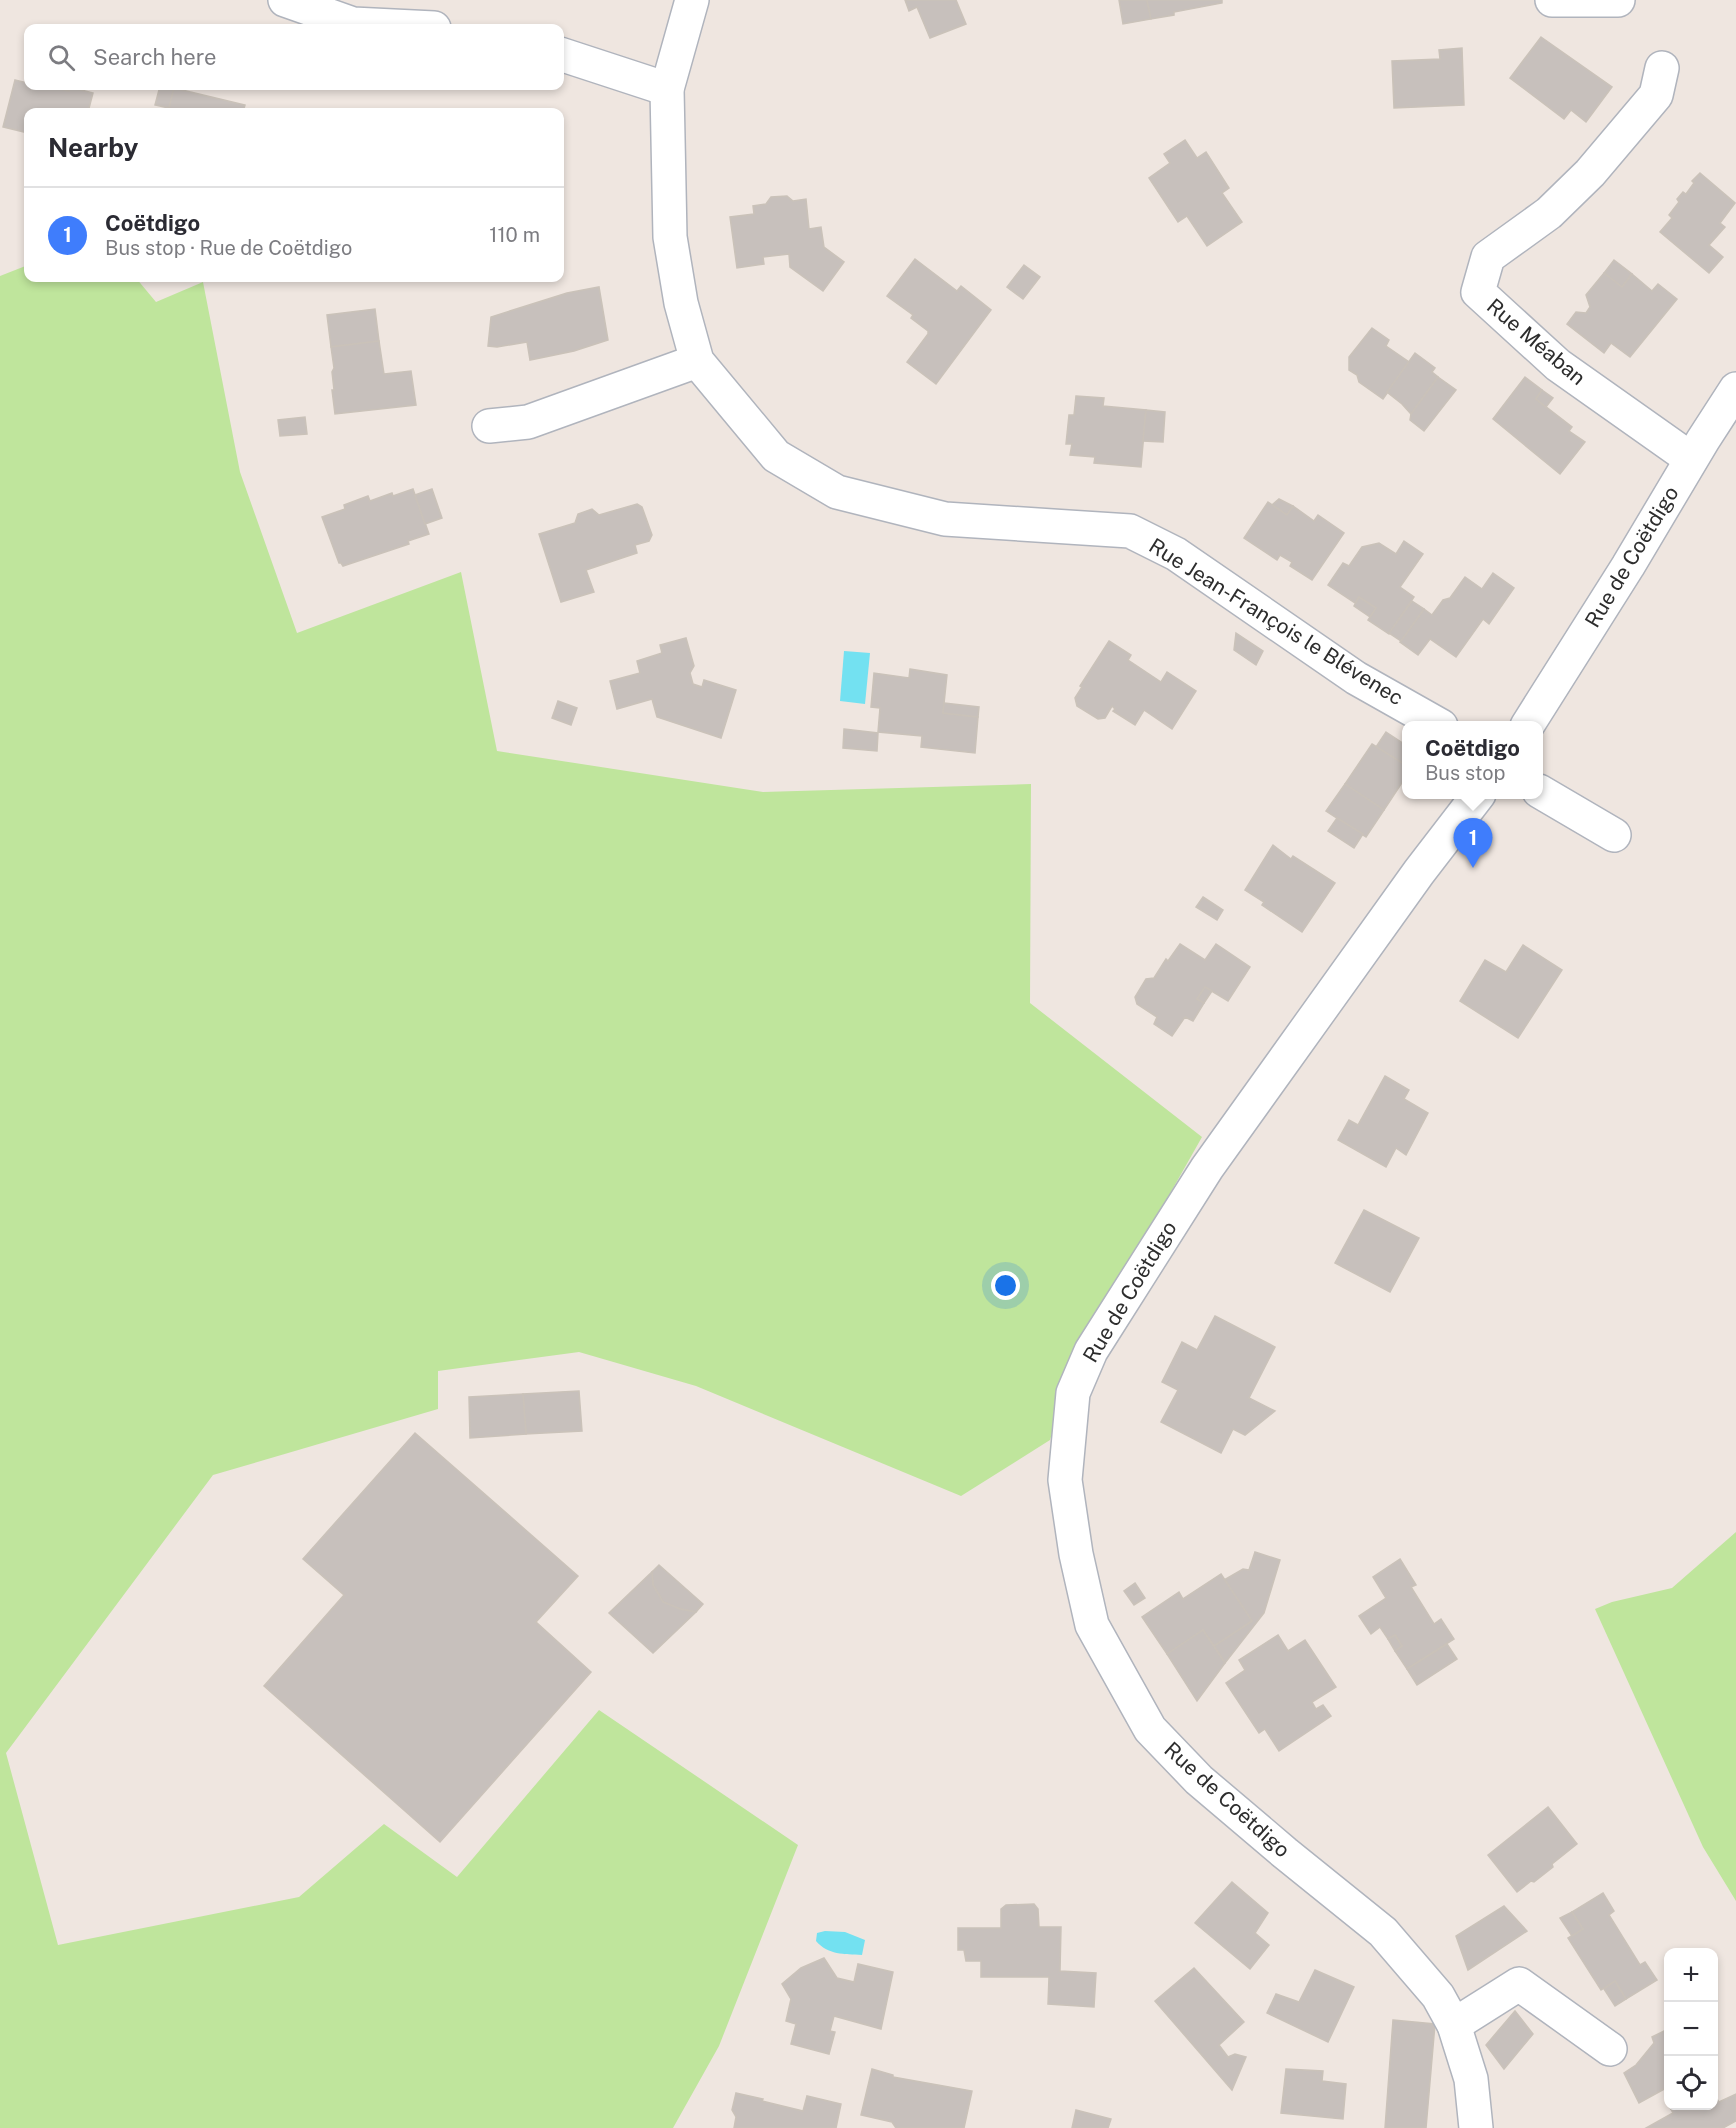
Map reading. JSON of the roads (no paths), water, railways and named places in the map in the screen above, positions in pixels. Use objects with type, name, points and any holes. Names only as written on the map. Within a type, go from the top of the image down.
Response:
[{"type":"street","points":[[285,0],[353,24]]},
{"type":"street","name":"Rue Jean-François le Blévenec","points":[[692,0],[667,89],[670,237],[681,303],[697,361],[776,456],[837,492],[945,519],[1130,531],[1176,554],[1356,678],[1432,721]]},
{"type":"street","points":[[1552,0],[1618,0]]},
{"type":"street","points":[[564,55],[667,89]]},
{"type":"street","name":"Rue Méaban","points":[[1662,68],[1656,95],[1590,173],[1549,213],[1488,256],[1478,292],[1558,365],[1691,459]]},
{"type":"street","points":[[489,426],[528,422],[697,361]]},
{"type":"street","name":"Rue de Coëtdigo","points":[[1530,721],[1736,389]]},
{"type":"street","points":[[1543,793],[1614,835]]},
{"type":"street","name":"Rue de Coëtdigo","points":[[1476,799],[1419,872],[1208,1168],[1091,1351],[1073,1393],[1065,1480],[1076,1554],[1092,1625],[1150,1729],[1199,1780],[1383,1932],[1438,1996],[1454,2025],[1471,2079],[1476,2128]]},
{"type":"street","points":[[1454,2025],[1520,1984],[1610,2049]]},
{"type":"water","points":[[844,651],[870,653],[865,704],[840,701]]},
{"type":"water","points":[[845,1932],[865,1940],[862,1955],[837,1953],[821,1946],[816,1941],[817,1933]]},
{"type":"place","name":"Coëtdigo","points":[[1473,868]]}]
